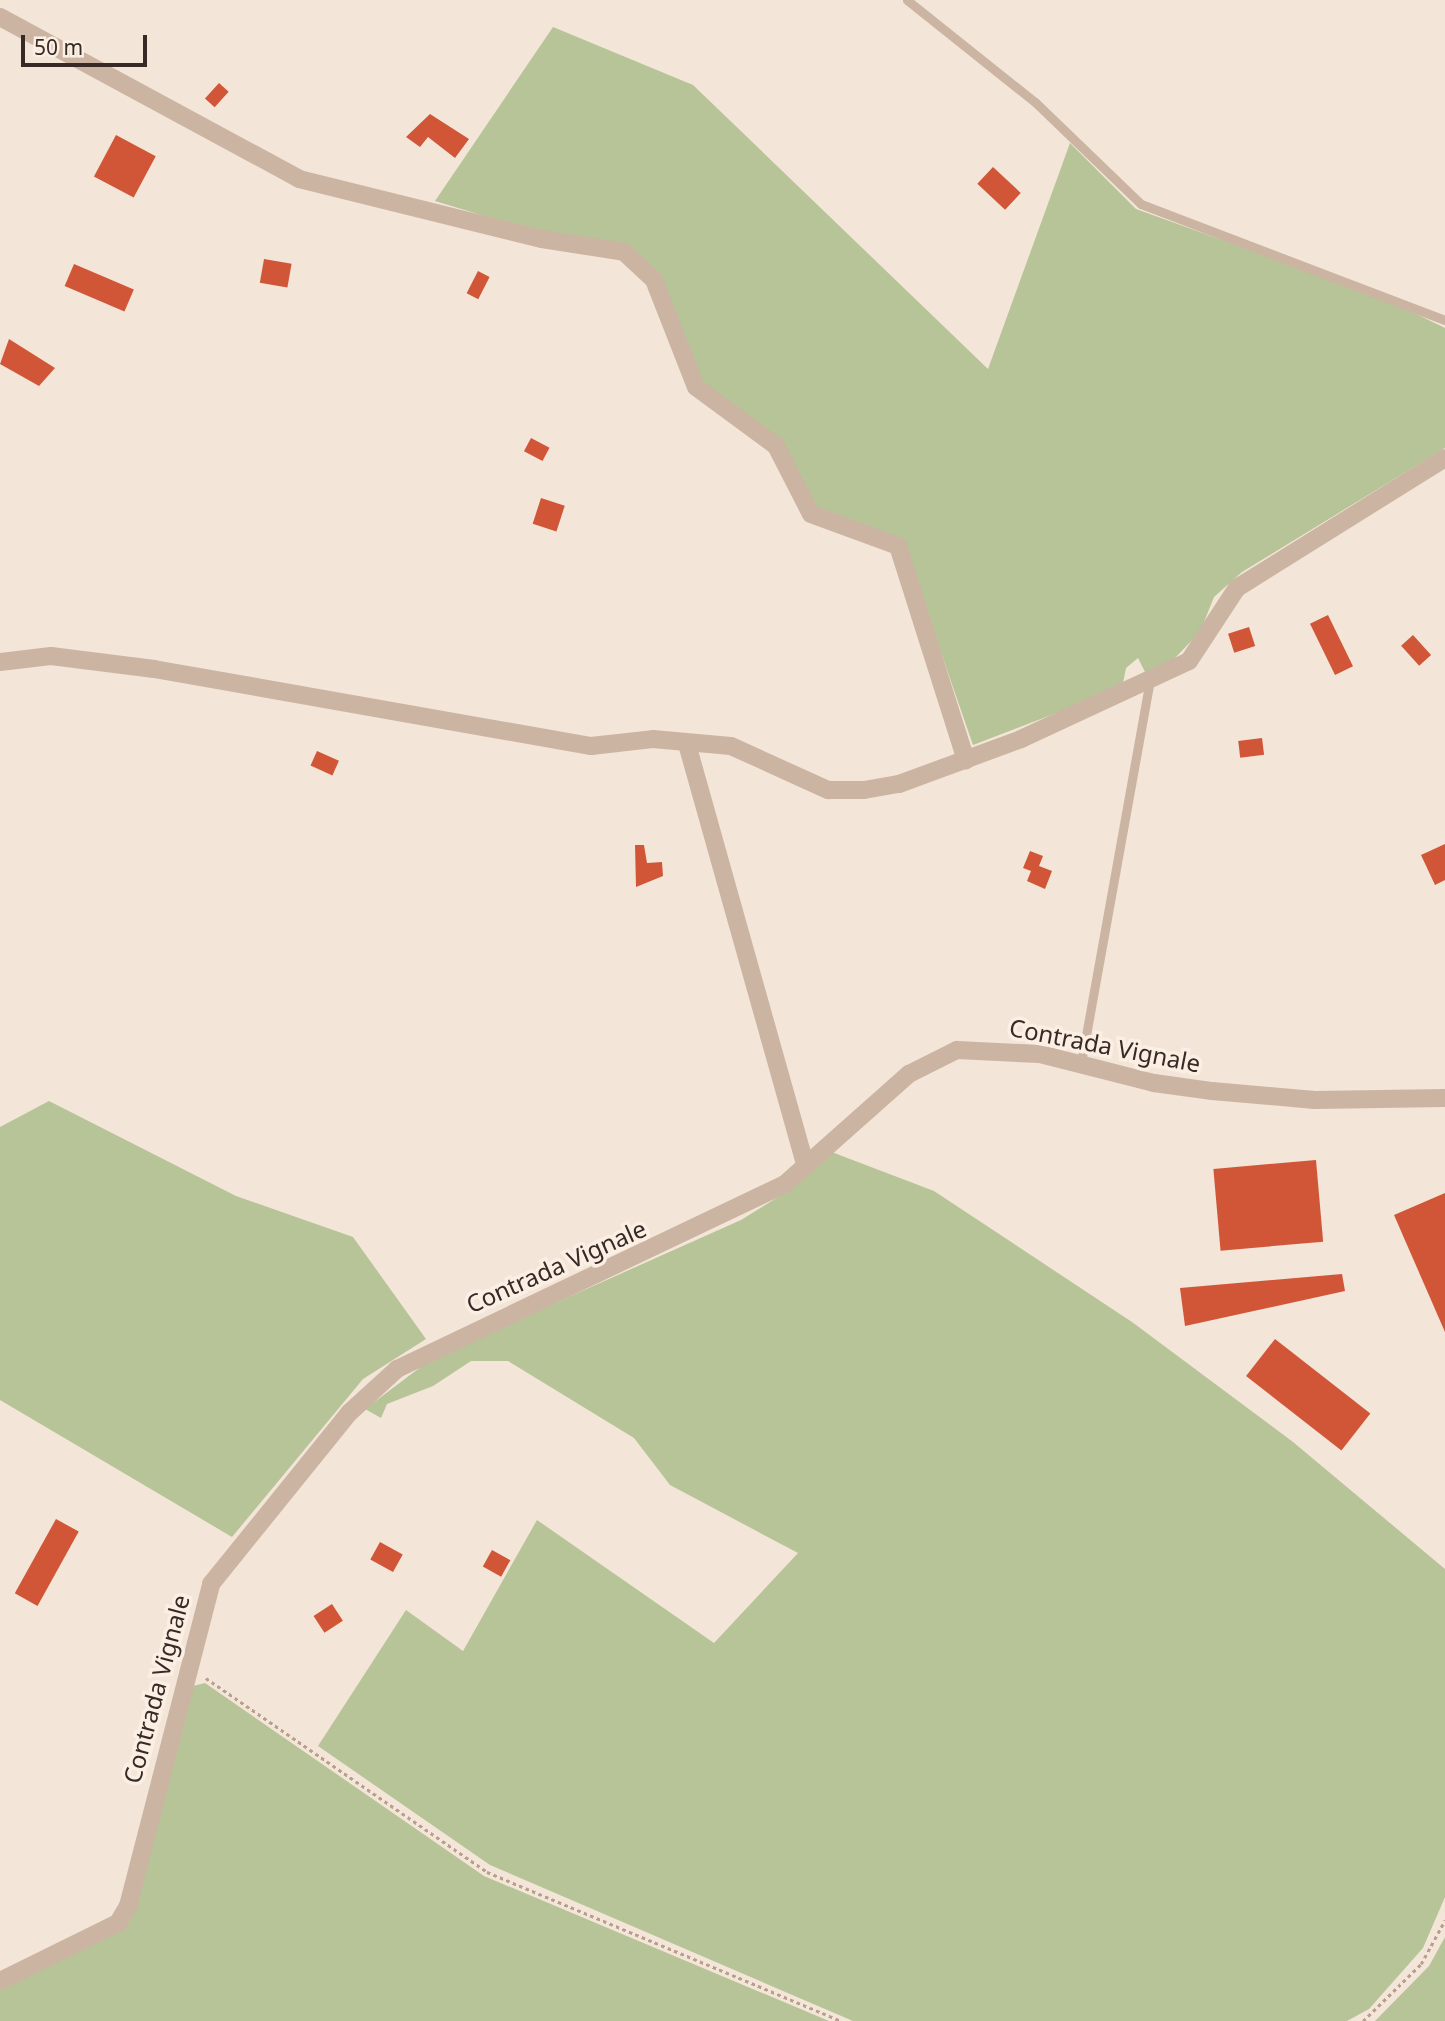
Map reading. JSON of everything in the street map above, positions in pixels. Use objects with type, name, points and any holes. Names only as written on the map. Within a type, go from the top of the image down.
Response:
[{"type":"street","points":[[0,17],[299,179],[542,239],[624,252],[654,280],[696,387],[776,446],[811,514],[898,546],[966,760]]},
{"type":"street","points":[[0,662],[51,656],[155,669],[591,746],[653,739],[731,746],[828,790],[899,784],[966,760],[1189,661],[1237,588],[1445,458]]},
{"type":"street","points":[[687,744],[805,1164]]},
{"type":"street","name":"Contrada Vignale","points":[[0,1981],[118,1923],[128,1906],[186,1664],[211,1584],[369,1391],[424,1353],[728,1214],[785,1184],[805,1164],[938,1056],[985,1048],[1081,1063],[1212,1091],[1315,1100],[1445,1098]]},
{"type":"lane","points":[[907,0],[1035,102],[1141,204],[1445,320]]},
{"type":"lane","points":[[1081,1063],[1150,679]]},
{"type":"path","points":[[186,1664],[487,1872],[841,2021]]},
{"type":"path","points":[[1363,2021],[1421,1964],[1445,1920]]},
{"type":"green space","points":[[553,27],[693,85],[988,369],[1070,143],[1136,209],[1381,297],[1445,328],[1445,448],[1242,572],[1214,597],[1200,632],[1172,661],[1145,672],[1138,658],[1126,668],[1122,688],[973,745],[902,540],[816,507],[780,439],[697,380],[660,276],[626,247],[541,233],[435,201]]},
{"type":"green space","points":[[49,1101],[236,1196],[353,1237],[426,1339],[363,1379],[232,1537],[0,1400],[0,1127]]},
{"type":"green space","points":[[829,1151],[934,1191],[1132,1322],[1293,1442],[1445,1569],[1445,1897],[1423,1948],[1369,2009],[1347,2021],[853,2021],[490,1865],[318,1746],[406,1610],[463,1651],[537,1520],[714,1643],[798,1553],[670,1485],[634,1438],[508,1361],[471,1361],[433,1386],[387,1404],[381,1418],[365,1409],[434,1357],[741,1220],[791,1189]]},
{"type":"green space","points":[[205,1683],[484,1876],[829,2021],[0,2021],[0,1987],[129,1922],[185,1698],[193,1686]]},
{"type":"green space","points":[[1445,1937],[1445,2021],[1375,2021],[1429,1966]]},
{"type":"building","points":[[219,83],[229,92],[215,107],[205,99]]},
{"type":"building","points":[[430,114],[469,139],[455,158],[428,137],[420,147],[406,137]]},
{"type":"building","points":[[116,135],[156,156],[134,198],[94,176]]},
{"type":"building","points":[[993,167],[1021,193],[1005,210],[977,184]]},
{"type":"building","points":[[264,259],[292,264],[287,287],[260,283]]},
{"type":"building","points":[[74,264],[134,289],[124,311],[65,286]]},
{"type":"building","points":[[478,271],[490,277],[478,299],[467,293]]},
{"type":"building","points":[[9,339],[55,368],[39,386],[0,364]]},
{"type":"building","points":[[531,438],[550,448],[542,461],[524,451]]},
{"type":"building","points":[[541,498],[565,506],[556,531],[533,524]]},
{"type":"building","points":[[1328,615],[1353,666],[1335,675],[1310,624]]},
{"type":"building","points":[[1249,627],[1255,646],[1234,653],[1228,634]]},
{"type":"building","points":[[1413,635],[1431,655],[1419,666],[1401,646]]},
{"type":"building","points":[[1262,738],[1264,755],[1240,758],[1238,741]]},
{"type":"building","points":[[317,751],[339,761],[332,775],[310,766]]},
{"type":"building","points":[[1445,844],[1445,880],[1435,885],[1421,855]]},
{"type":"building","points":[[635,845],[644,845],[647,863],[662,862],[663,876],[636,887]]},
{"type":"building","points":[[1030,851],[1043,856],[1039,866],[1052,871],[1045,889],[1027,881],[1031,871],[1023,868]]},
{"type":"building","points":[[1316,1160],[1323,1242],[1221,1251],[1213,1169]]},
{"type":"building","points":[[1445,1193],[1445,1332],[1394,1215]]},
{"type":"building","points":[[1342,1274],[1345,1291],[1185,1326],[1180,1288]]},
{"type":"building","points":[[1275,1339],[1370,1413],[1341,1451],[1246,1376]]},
{"type":"building","points":[[56,1519],[79,1532],[38,1606],[15,1593]]},
{"type":"building","points":[[380,1542],[403,1555],[393,1572],[370,1559]]},
{"type":"building","points":[[492,1550],[510,1560],[501,1577],[483,1567]]},
{"type":"building","points":[[332,1604],[343,1621],[324,1633],[314,1616]]}]
